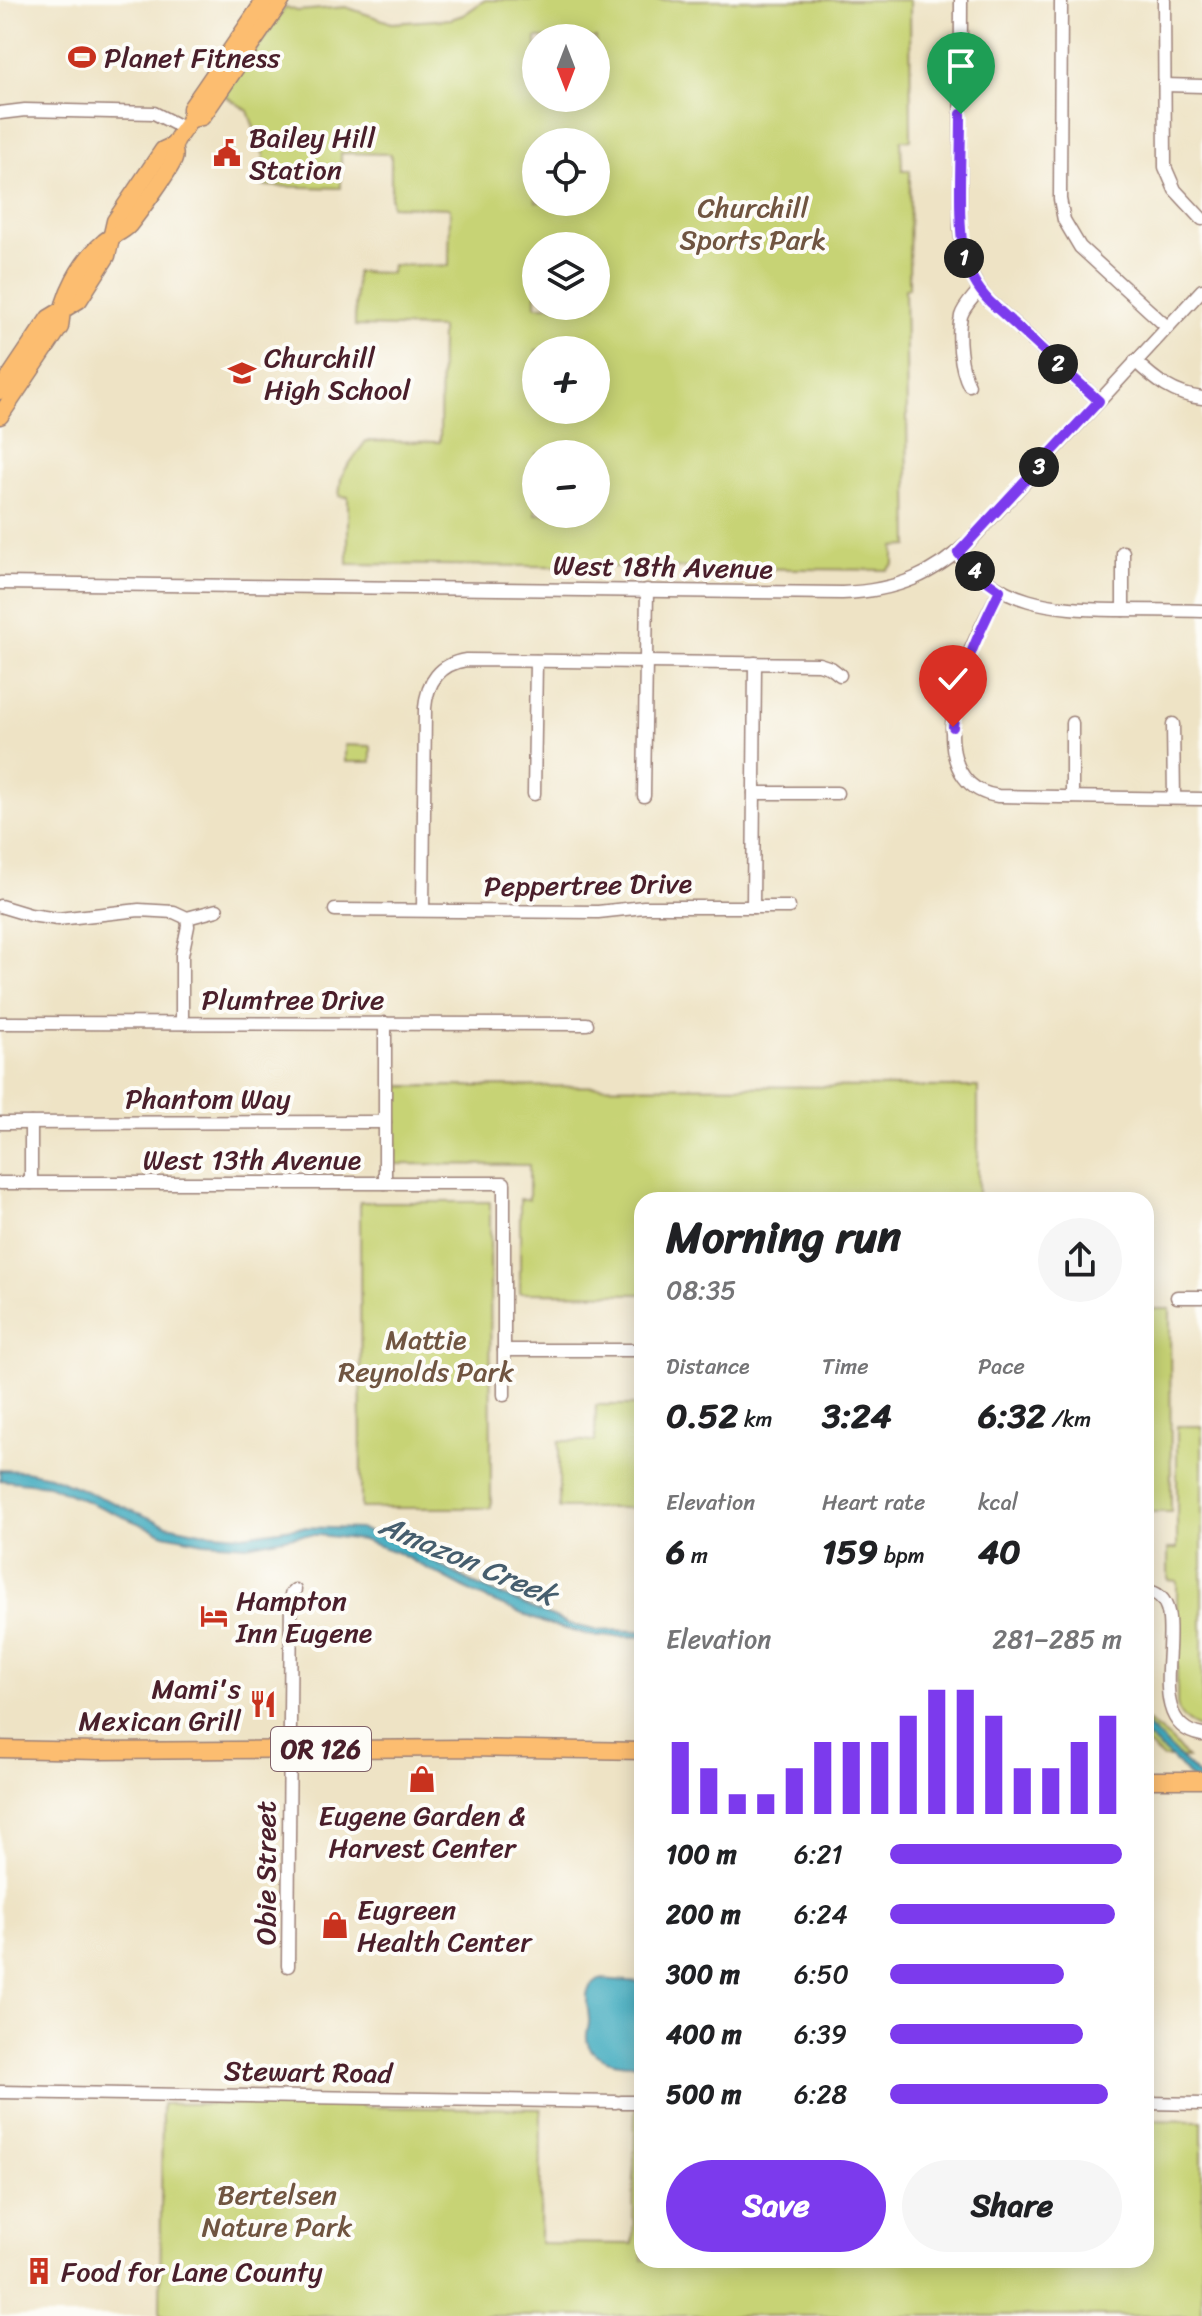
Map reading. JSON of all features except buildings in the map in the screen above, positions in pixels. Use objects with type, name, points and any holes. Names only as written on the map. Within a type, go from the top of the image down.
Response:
[{"type":"main road","points":[[0,391],[49,318],[79,300],[107,256],[111,236],[127,228],[175,158],[174,145],[188,124],[202,117],[265,0]]},
{"type":"main road","points":[[243,45],[282,0]]},
{"type":"main road","points":[[0,416],[60,327],[61,312]]},
{"type":"main road","name":"OR 126","points":[[0,1749],[634,1751]]},
{"type":"main road","points":[[1154,1780],[1202,1780]]},
{"type":"street","points":[[961,0],[961,239],[966,264],[979,290],[1099,401]]},
{"type":"street","points":[[1061,0],[1060,199],[1064,220],[1080,247],[1167,327]]},
{"type":"street","points":[[1164,0],[1164,154],[1167,175],[1175,190],[1202,219]]},
{"type":"street","points":[[1165,85],[1202,86]]},
{"type":"street","points":[[0,113],[25,110],[154,113],[188,124]]},
{"type":"street","points":[[969,385],[961,366],[961,323],[964,310],[979,290]]},
{"type":"street","name":"West 18th Avenue","points":[[0,583],[866,592],[908,582],[941,566],[958,553],[1202,290]]},
{"type":"street","points":[[1135,361],[1169,388],[1187,396],[1202,398]]},
{"type":"street","points":[[1123,552],[1123,610]]},
{"type":"street","points":[[958,553],[977,574],[1000,590],[1020,599],[1056,608],[1202,611]]},
{"type":"street","points":[[644,796],[647,590]]},
{"type":"street","points":[[1000,590],[971,649],[959,686],[953,748],[956,762],[967,783],[982,793],[998,796],[1202,799]]},
{"type":"street","points":[[534,794],[536,661]]},
{"type":"street","points":[[423,910],[425,708],[430,684],[442,669],[456,662],[755,663],[819,664],[840,675]]},
{"type":"street","points":[[753,907],[755,663]]},
{"type":"street","points":[[1072,723],[1072,797]]},
{"type":"street","points":[[1173,724],[1174,798]]},
{"type":"street","points":[[754,793],[837,793]]},
{"type":"street","points":[[0,906],[58,919],[139,910],[174,912],[187,918],[217,910]]},
{"type":"street","name":"Peppertree Drive","points":[[335,910],[598,912],[635,907],[789,907]]},
{"type":"street","points":[[182,1023],[182,955],[187,918]]},
{"type":"street","name":"Plumtree Drive","points":[[0,1023],[587,1024]]},
{"type":"street","points":[[385,1023],[385,1183]]},
{"type":"street","name":"Phantom Way","points":[[0,1123],[385,1122]]},
{"type":"street","points":[[31,1123],[31,1183]]},
{"type":"street","name":"West 13th Avenue","points":[[0,1183],[504,1183],[504,1350]]},
{"type":"street","points":[[1177,1297],[1202,1297]]},
{"type":"street","points":[[504,1395],[504,1350],[634,1350]]},
{"type":"street","name":"Obie Street","points":[[288,1966],[291,1594],[295,1590]]},
{"type":"street","points":[[1154,1592],[1162,1597],[1169,1612],[1171,1709],[1186,1730],[1202,1735]]},
{"type":"street","name":"Stewart Road","points":[[0,2092],[634,2102]]},
{"type":"street","points":[[1154,2103],[1202,2104]]},
{"type":"green space","name":"Churchill Sports Park","points":[[485,0],[910,0],[911,140],[901,140],[902,170],[910,170],[909,288],[905,289],[909,546],[894,547],[894,564],[887,570],[348,564],[348,497],[339,496],[341,479],[366,441],[440,442],[441,328],[355,326],[356,272],[391,273],[392,265],[449,266],[450,208],[391,206],[391,154],[341,153],[341,188],[262,186],[264,156],[248,111],[224,95],[286,7],[297,11],[346,7],[392,23],[451,19]]},
{"type":"green space","points":[[345,745],[371,746],[371,762],[345,762]]},
{"type":"green space","points":[[395,1086],[978,1087],[978,1192],[634,1192],[634,1294],[520,1293],[520,1199],[529,1199],[529,1165],[395,1164]]},
{"type":"green space","name":"Mattie Reynolds Park","points":[[360,1202],[490,1202],[491,1508],[361,1508]]},
{"type":"green space","points":[[1154,1309],[1170,1309],[1171,1512],[1154,1512]]},
{"type":"green space","points":[[596,1405],[634,1405],[634,1508],[559,1508],[559,1441],[595,1441]]},
{"type":"green space","points":[[1177,1426],[1202,1426],[1202,1729],[1185,1720],[1177,1703],[1177,1581],[1168,1580],[1168,1549],[1177,1549]]},
{"type":"green space","points":[[1154,1726],[1187,1758],[1163,1758],[1154,1750]]},
{"type":"green space","name":"Bertelsen Nature Park","points":[[361,2103],[362,2107],[541,2109],[540,2243],[633,2244],[634,2176],[634,2268],[1154,2268],[1154,2120],[1202,2121],[1202,2316],[160,2316],[162,2104]]},
{"type":"water","points":[[0,1470],[50,1476],[167,1525],[201,1532],[243,1535],[300,1527],[361,1529],[401,1544],[475,1584],[569,1624],[595,1630],[634,1631],[634,1637],[592,1636],[546,1624],[477,1595],[396,1552],[362,1540],[300,1535],[247,1545],[204,1542],[164,1534],[48,1485],[0,1480]]},
{"type":"water","points":[[1154,1733],[1202,1779],[1202,1791],[1154,1743]]},
{"type":"water","points":[[599,1979],[634,1981],[634,2063],[600,2057],[589,2046],[587,1997],[593,1983]]},
{"type":"place","name":"Planet Fitness","points":[[82,57]]},
{"type":"place","name":"Bailey Hill Station","points":[[227,153]]},
{"type":"place","name":"Churchill High School","points":[[242,373]]},
{"type":"place","name":"Hampton Inn Eugene","points":[[214,1616]]},
{"type":"place","name":"Mami's Mexican Grill","points":[[263,1704]]},
{"type":"place","name":"Eugene Garden & Harvest Center","points":[[422,1779]]},
{"type":"place","name":"Eugreen Health Center","points":[[335,1925]]},
{"type":"place","name":"Food for Lane County","points":[[39,2271]]},
{"type":"route","points":[[953,727],[956,697],[966,661],[1000,590],[977,574],[958,553],[1099,401],[990,302],[969,272],[960,228],[961,114]]},
{"type":"water label","name":"Amazon Creek","points":[[468,1560]]}]
